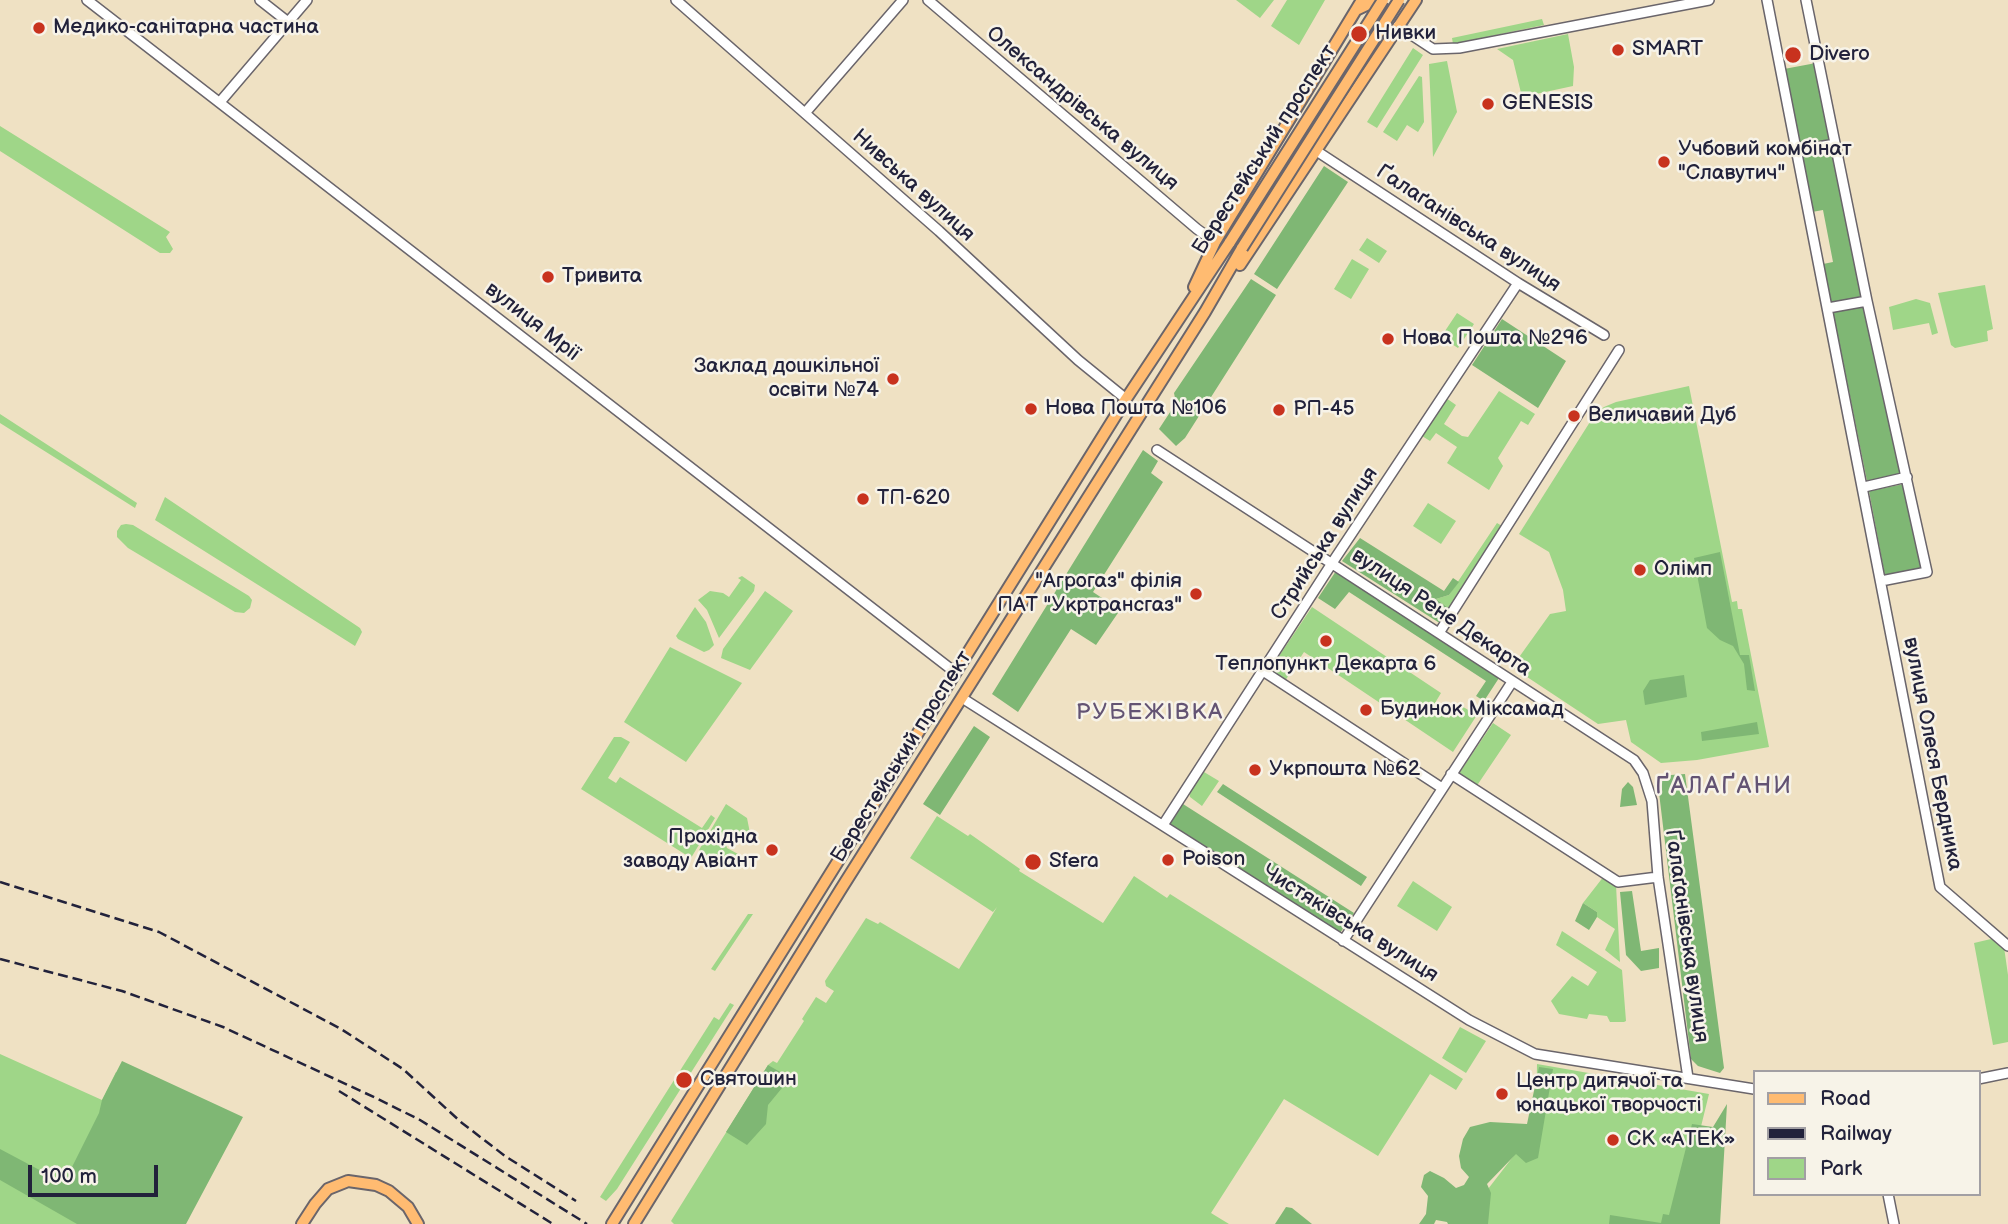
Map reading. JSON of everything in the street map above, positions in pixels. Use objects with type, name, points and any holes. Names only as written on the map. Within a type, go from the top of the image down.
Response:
[{"type":"main road","name":"Берестейський проспект","points":[[637,1219],[1399,0]]},
{"type":"main road","name":"Берестейський проспект","points":[[1205,312],[1239,267],[1416,0]]},
{"type":"main road","name":"Берестейський проспект","points":[[612,1224],[1126,399],[1230,242],[1378,1]]},
{"type":"main road","points":[[1359,5],[1378,1]]},
{"type":"main road","name":"Берестейський проспект","points":[[1178,321],[1215,242],[1359,5]]},
{"type":"main road","points":[[1392,14],[1396,29]]},
{"type":"main road","points":[[302,1224],[328,1189],[348,1181],[376,1185],[389,1191],[408,1207],[418,1224]]},
{"type":"street","name":"вулиця Мрії","points":[[87,0],[956,673]]},
{"type":"street","points":[[260,0],[288,22]]},
{"type":"street","points":[[220,102],[307,0]]},
{"type":"street","name":"Нивська вулиця","points":[[676,0],[944,236],[1078,360],[1126,399]]},
{"type":"street","points":[[805,114],[903,0]]},
{"type":"street","name":"Олександрівська вулиця","points":[[928,0],[1215,242]]},
{"type":"street","points":[[1396,29],[1433,49],[1459,48],[1709,0]]},
{"type":"street","name":"вулиця Олеся Бердника","points":[[1767,0],[1940,887],[2008,946]]},
{"type":"street","points":[[1806,0],[1867,300],[1927,572],[1881,581]]},
{"type":"street","points":[[1795,151],[1835,144]]},
{"type":"street","name":"Ґалаґанівська вулиця","points":[[1315,150],[1604,335]]},
{"type":"street","name":"Стрийська вулиця","points":[[1163,825],[1518,282]]},
{"type":"street","points":[[1828,308],[1867,300]]},
{"type":"street","points":[[1439,633],[1619,350]]},
{"type":"street","name":"вулиця Рене Декарта","points":[[1157,450],[1634,761]]},
{"type":"street","points":[[1864,487],[1906,477]]},
{"type":"street","points":[[1263,671],[1442,788]]},
{"type":"street","points":[[1343,941],[1512,682]]},
{"type":"street","name":"Чистяківська вулиця","points":[[962,698],[1469,1020],[1535,1054],[1752,1089]]},
{"type":"street","name":"Ґалаґанівська вулиця","points":[[1634,761],[1643,773],[1652,800],[1658,877],[1688,1078]]},
{"type":"street","points":[[1451,774],[1618,881],[1658,877]]},
{"type":"street","points":[[1980,1079],[2008,1073]]},
{"type":"street","points":[[1888,1196],[1894,1224]]},
{"type":"green space","points":[[1236,0],[1274,0],[1260,18]]},
{"type":"green space","points":[[1287,0],[1325,0],[1299,45],[1271,26]]},
{"type":"green space","points":[[1542,19],[1544,25],[1453,44],[1452,38]]},
{"type":"green space","points":[[1568,34],[1574,67],[1573,86],[1522,97],[1513,60],[1497,49]]},
{"type":"green space","points":[[1413,48],[1423,55],[1377,128],[1367,122]]},
{"type":"green space","points":[[1447,61],[1457,112],[1433,157],[1429,64]]},
{"type":"green space","points":[[1816,63],[1831,140],[1798,147],[1784,69]]},
{"type":"green space","points":[[1419,76],[1422,77],[1424,122],[1418,132],[1407,125],[1397,141],[1383,132]]},
{"type":"green space","points":[[0,126],[170,232],[166,237],[173,249],[170,253],[160,253],[0,151]]},
{"type":"green space","points":[[1833,149],[1863,298],[1830,303],[1823,264],[1833,262],[1823,210],[1812,212],[1800,155]]},
{"type":"green space","points":[[1324,166],[1348,182],[1277,289],[1254,274]]},
{"type":"green space","points":[[1367,238],[1387,251],[1379,263],[1359,250]]},
{"type":"green space","points":[[1352,259],[1369,269],[1351,299],[1334,289]]},
{"type":"green space","points":[[1251,279],[1276,295],[1185,438],[1176,446],[1159,429],[1176,403],[1174,393]]},
{"type":"green space","points":[[1985,285],[1993,329],[1987,331],[1988,341],[1955,348],[1951,345],[1938,293]]},
{"type":"green space","points":[[1916,299],[1930,303],[1938,333],[1932,335],[1929,323],[1893,330],[1889,307]]},
{"type":"green space","points":[[1864,305],[1902,473],[1867,481],[1833,311]]},
{"type":"green space","points":[[1457,313],[1474,324],[1458,348],[1441,337]]},
{"type":"green space","points":[[1502,319],[1566,361],[1538,408],[1472,365]]},
{"type":"green space","name":"Олімп","points":[[1689,386],[1732,602],[1737,601],[1738,609],[1742,609],[1769,747],[1697,760],[1661,763],[1631,742],[1626,720],[1598,724],[1512,667],[1550,614],[1566,611],[1563,590],[1549,552],[1519,534],[1595,414],[1616,402]]},
{"type":"green space","points":[[1499,391],[1535,414],[1528,425],[1521,421],[1498,458],[1503,466],[1489,490],[1447,463],[1457,447],[1436,433],[1430,441],[1422,436],[1446,398],[1456,405],[1444,424],[1468,437]]},
{"type":"green space","points":[[0,414],[137,503],[135,508],[0,423]]},
{"type":"green space","points":[[1143,450],[1158,461],[1151,473],[1163,482],[1093,592],[1120,610],[1096,645],[1071,629],[1018,712],[992,694]]},
{"type":"green space","points":[[1904,484],[1922,570],[1885,576],[1869,491]]},
{"type":"green space","points":[[165,497],[360,628],[362,632],[355,646],[155,520]]},
{"type":"green space","points":[[1428,503],[1456,521],[1441,544],[1413,526]]},
{"type":"green space","points":[[1497,523],[1502,526],[1450,609],[1436,599],[1449,595]]},
{"type":"green space","points":[[121,525],[133,525],[249,596],[252,600],[250,608],[244,613],[235,612],[128,548],[117,537]]},
{"type":"green space","points":[[1360,538],[1444,591],[1453,578],[1459,582],[1449,595],[1436,599],[1450,609],[1441,622],[1342,561]]},
{"type":"green space","points":[[1720,552],[1740,655],[1749,655],[1755,691],[1747,690],[1744,664],[1733,646],[1720,640],[1707,628],[1694,558]]},
{"type":"green space","points":[[1336,571],[1499,678],[1484,701],[1476,696],[1486,681],[1349,592],[1335,609],[1318,598]]},
{"type":"green space","points":[[742,576],[755,585],[754,591],[719,638],[707,610],[698,600],[710,591],[729,597],[741,580],[738,578]]},
{"type":"green space","points":[[765,591],[793,611],[750,670],[721,658],[723,649]]},
{"type":"green space","points":[[695,607],[706,622],[714,645],[704,652],[676,636]]},
{"type":"green space","points":[[1312,607],[1441,693],[1432,708],[1449,718],[1458,704],[1477,715],[1453,752],[1304,652],[1285,681],[1271,672],[1271,668]]},
{"type":"green space","points":[[670,647],[742,683],[686,762],[624,722]]},
{"type":"green space","points":[[1684,675],[1687,697],[1645,705],[1643,691],[1650,680]]},
{"type":"green space","points":[[1757,722],[1759,734],[1702,741],[1701,732]]},
{"type":"green space","points":[[1493,723],[1511,735],[1476,787],[1458,775]]},
{"type":"green space","points":[[974,726],[990,737],[940,815],[923,804]]},
{"type":"green space","points":[[614,737],[630,742],[608,778],[616,783],[620,777],[702,828],[711,815],[715,818],[691,858],[581,789]]},
{"type":"green space","points":[[1204,772],[1219,781],[1202,806],[1190,797],[1189,792],[1200,773]]},
{"type":"green space","points":[[1685,774],[1724,1068],[1720,1073],[1698,1066],[1691,1059],[1657,776]]},
{"type":"green space","points":[[1628,782],[1633,787],[1637,805],[1620,807],[1622,789]]},
{"type":"green space","points":[[1223,784],[1367,877],[1361,886],[1217,792]]},
{"type":"green space","points":[[726,804],[747,818],[750,833],[748,837],[738,831],[726,831],[723,836],[727,848],[738,854],[734,859],[718,862],[699,850]]},
{"type":"green space","points":[[1183,804],[1354,913],[1340,933],[1171,826]]},
{"type":"green space","points":[[937,816],[968,836],[970,834],[1020,869],[1019,871],[1103,923],[1134,876],[1167,898],[1170,894],[1463,1079],[1456,1090],[1430,1074],[1378,1156],[1284,1099],[1211,1213],[1229,1224],[674,1224],[671,1221],[768,1065],[773,1061],[777,1063],[816,997],[826,1003],[834,991],[826,986],[825,981],[866,918],[878,924],[880,922],[959,969],[997,907],[993,912],[910,858]]},
{"type":"green space","points":[[1604,876],[1616,885],[1620,962],[1605,950],[1615,929],[1583,903]]},
{"type":"green space","points":[[1413,881],[1452,907],[1437,931],[1397,906]]},
{"type":"green space","points":[[1632,891],[1641,951],[1659,948],[1659,968],[1641,971],[1626,955],[1620,892]]},
{"type":"green space","points":[[1583,903],[1597,912],[1589,930],[1575,921]]},
{"type":"green space","points":[[748,914],[753,914],[715,971],[711,969]]},
{"type":"green space","points":[[1562,931],[1622,970],[1626,1021],[1610,1022],[1607,1016],[1589,1014],[1587,1019],[1559,1014],[1551,1001],[1572,976],[1588,986],[1597,972],[1556,945]]},
{"type":"green space","points":[[1991,939],[2004,947],[2008,975],[2008,1042],[1993,1045],[1974,943]]},
{"type":"green space","points":[[730,1003],[734,1005],[617,1189],[606,1201],[600,1197],[714,1017],[719,1020]]},
{"type":"green space","points":[[1460,1027],[1486,1041],[1466,1073],[1442,1058]]},
{"type":"green space","points":[[0,1054],[102,1100],[116,1072],[149,1088],[119,1224],[0,1224]]},
{"type":"green space","points":[[122,1061],[243,1117],[186,1224],[77,1224],[0,1180],[0,1149],[64,1183]]},
{"type":"green space","name":"СК «АТЕК»","points":[[1537,1064],[1709,1094],[1677,1224],[1465,1224],[1471,1211],[1536,1127]]},
{"type":"green space","points":[[768,1065],[787,1076],[782,1088],[768,1105],[766,1124],[747,1145],[726,1132]]},
{"type":"green space","points":[[1539,1067],[1553,1069],[1538,1158],[1526,1163],[1516,1154],[1487,1184],[1491,1193],[1488,1224],[1448,1224],[1436,1220],[1434,1224],[1419,1224],[1426,1214],[1428,1196],[1421,1187],[1424,1175],[1430,1171],[1456,1188],[1464,1185],[1469,1177],[1461,1168],[1459,1156],[1463,1139],[1470,1127],[1490,1122],[1527,1124]]},
{"type":"green space","points":[[1727,1104],[1720,1224],[1609,1224],[1610,1215],[1661,1223],[1663,1214],[1669,1215],[1692,1124],[1713,1127]]},
{"type":"green space","points":[[1286,1207],[1292,1208],[1312,1224],[1275,1224]]},
{"type":"railway","points":[[0,882],[159,932],[341,1029],[403,1069],[462,1123],[505,1156],[576,1201]]},
{"type":"railway","points":[[0,959],[122,991],[223,1027],[420,1120],[587,1224]]},
{"type":"railway","points":[[339,1091],[553,1224]]},
{"type":"place","name":"Медико-санітарна частина","points":[[39,28]]},
{"type":"place","name":"Нивки","points":[[1359,34]]},
{"type":"place","name":"SMART","points":[[1618,50]]},
{"type":"place","name":"Divero","points":[[1793,55]]},
{"type":"place","name":"GENESIS","points":[[1488,104]]},
{"type":"place","name":"Учбовий комбінат \"Славутич\"","points":[[1664,162]]},
{"type":"place","name":"Тривита","points":[[548,277]]},
{"type":"place","name":"Нова Пошта №296","points":[[1388,339]]},
{"type":"place","name":"Заклад дошкільної освіти №74","points":[[893,379]]},
{"type":"place","name":"Нова Пошта №106","points":[[1031,409]]},
{"type":"place","name":"РП-45","points":[[1279,410]]},
{"type":"place","name":"Величавий Дуб","points":[[1574,416]]},
{"type":"place","name":"ТП-620","points":[[863,499]]},
{"type":"place","name":"Олімп","points":[[1640,570]]},
{"type":"place","name":"\"Агрогаз\" філія ПАТ \"Укртрансгаз\"","points":[[1196,594]]},
{"type":"place","name":"Теплопункт Декарта 6","points":[[1326,641]]},
{"type":"place","name":"Будинок Міксамад","points":[[1366,710]]},
{"type":"place","name":"Укрпошта №62","points":[[1255,770]]},
{"type":"place","name":"Прохідна заводу Авіант","points":[[772,850]]},
{"type":"place","name":"Poison","points":[[1168,860]]},
{"type":"place","name":"Sfera","points":[[1033,862]]},
{"type":"place","name":"Святошин","points":[[684,1080]]},
{"type":"place","name":"Центр дитячої та юнацької творчості","points":[[1502,1094]]},
{"type":"place","name":"СК «АТЕК»","points":[[1613,1140]]},
{"type":"district","name":"РУБЕЖІВКА","points":[[1150,713]]},
{"type":"district","name":"ҐАЛАҐАНИ","points":[[1724,787]]}]
